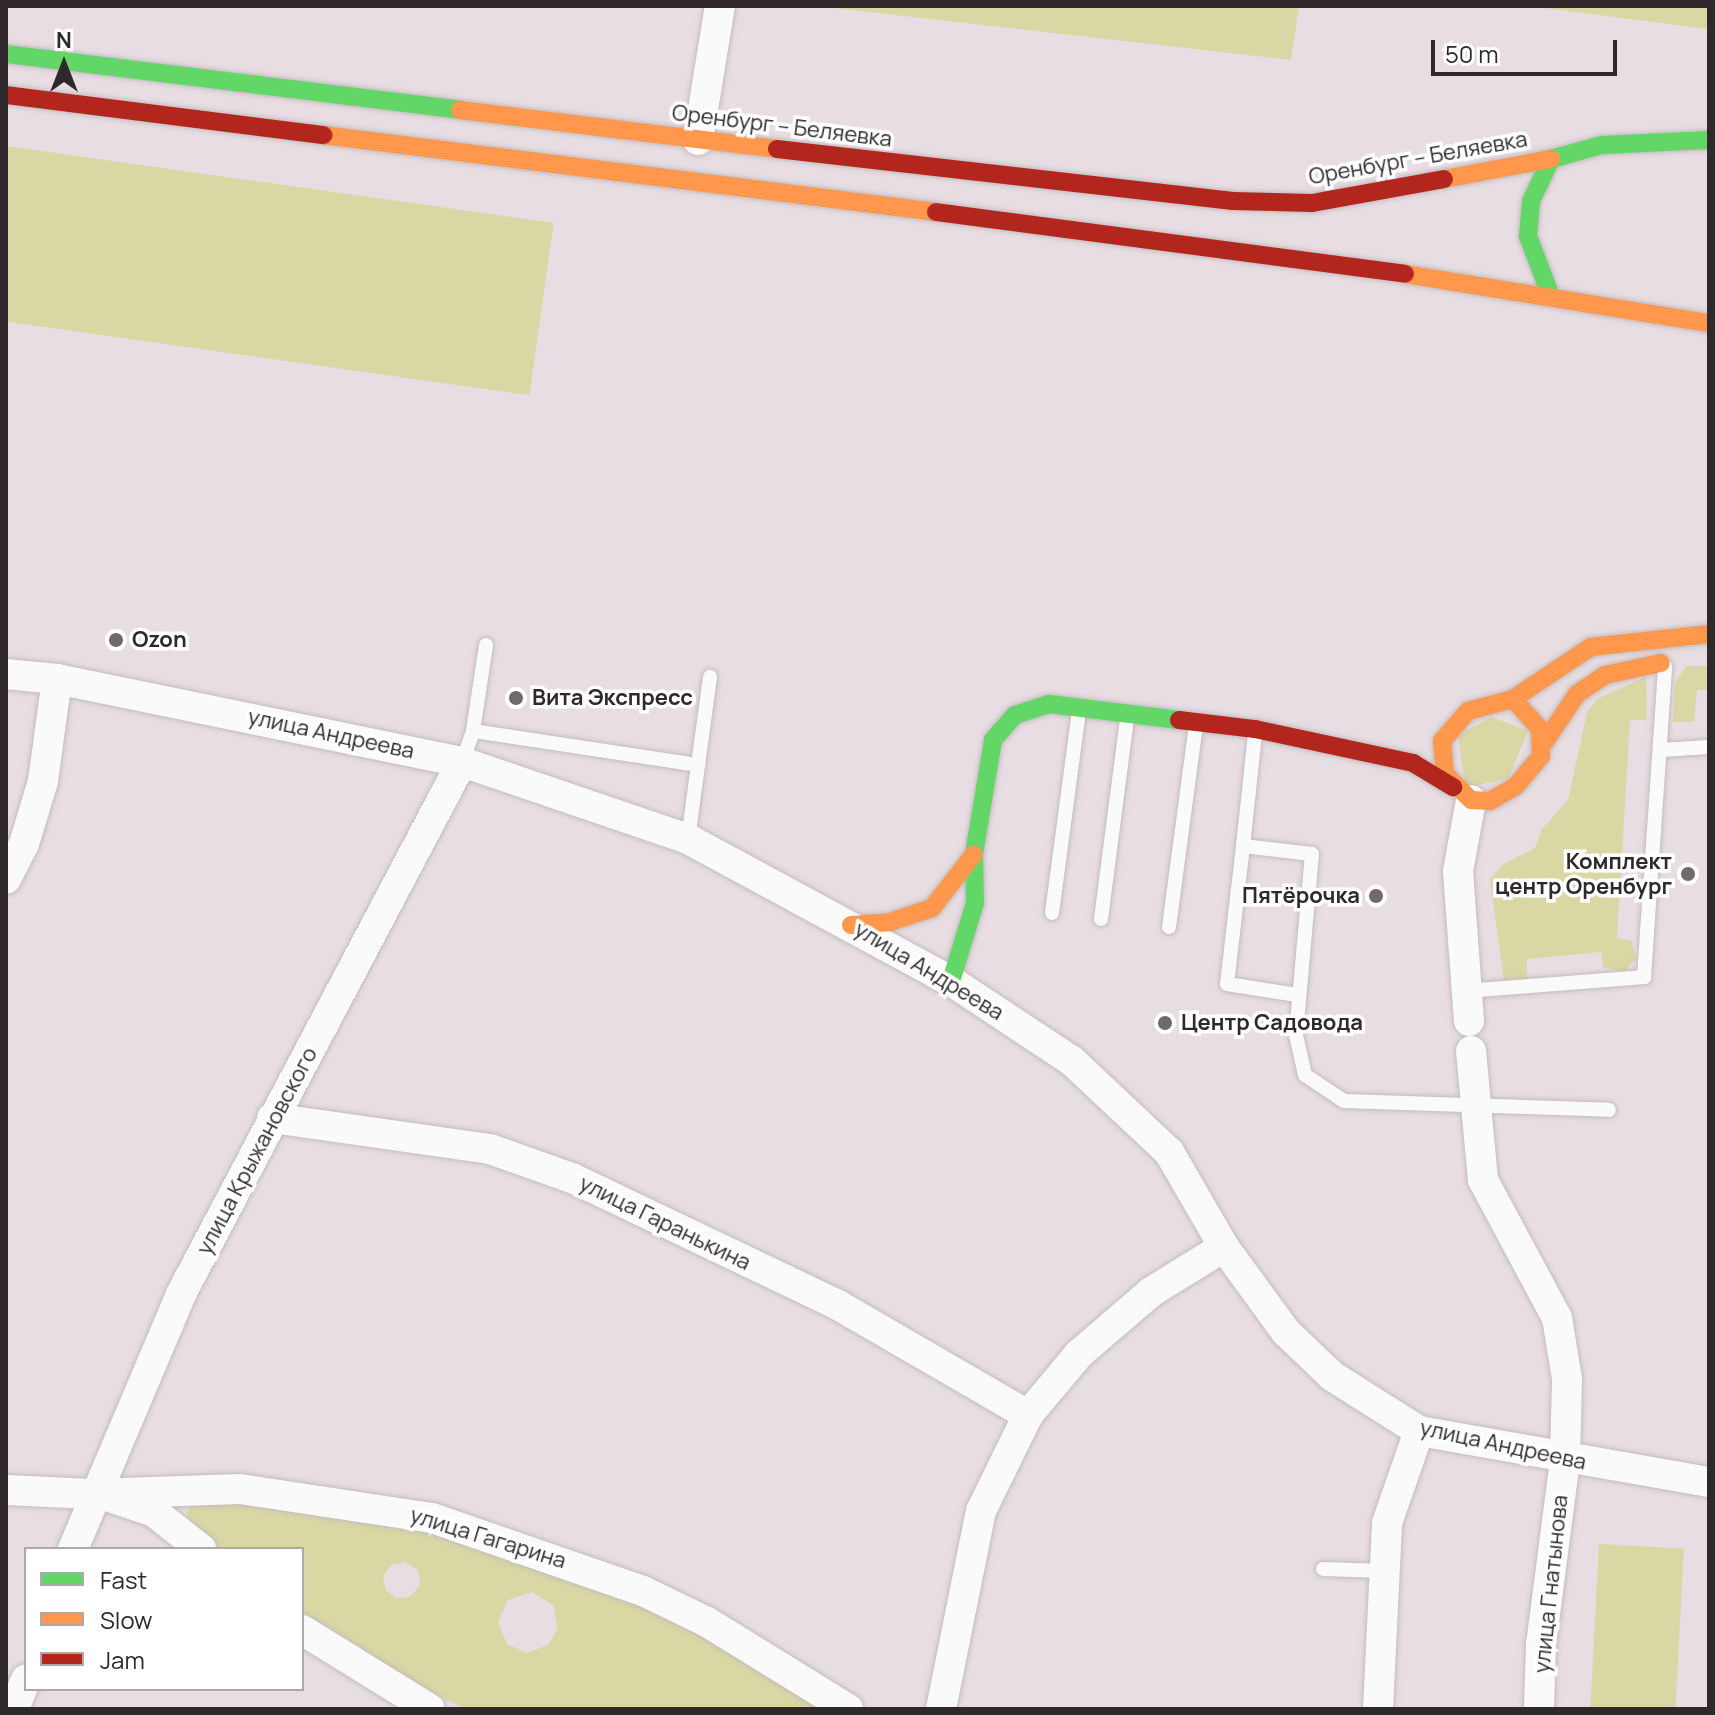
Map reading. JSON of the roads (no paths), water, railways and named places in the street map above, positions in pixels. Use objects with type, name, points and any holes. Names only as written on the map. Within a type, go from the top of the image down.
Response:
[{"type":"main road","name":"Оренбург – Беляевка","points":[[6,54],[1135,193],[1312,203],[1551,159],[1602,145],[1709,140]]},
{"type":"main road","points":[[6,95],[1314,259],[1550,294],[1709,323]]},
{"type":"main road","name":"Оренбург – Беляевка","points":[[1550,294],[1528,236],[1531,201],[1551,159]]},
{"type":"main road","points":[[1365,752],[1454,724],[1494,700],[1513,699],[1591,647],[1709,634]]},
{"type":"main road","points":[[951,981],[975,903],[974,854],[993,740],[1015,715],[1049,704],[1129,710],[1255,729],[1413,763],[1462,794],[1490,801],[1516,786],[1535,767],[1544,743],[1577,694],[1596,681],[1665,663],[1689,661]]},
{"type":"main road","points":[[1513,699],[1540,729],[1544,743]]},
{"type":"main road","points":[[1454,724],[1442,741],[1442,763],[1462,794]]},
{"type":"main road","points":[[851,925],[890,922],[932,908],[974,854]]},
{"type":"street","points":[[698,140],[720,6]]},
{"type":"street","name":"улица Андреева","points":[[6,674],[57,679],[462,762],[688,839],[951,981],[1072,1061],[1169,1152],[1224,1247],[1286,1332],[1332,1376],[1419,1431],[1565,1460],[1709,1482]]},
{"type":"street","points":[[6,879],[24,844],[43,781],[57,679]]},
{"type":"street","name":"улица Крыжановского","points":[[74,1547],[92,1494],[181,1294],[272,1118],[383,919],[462,762]]},
{"type":"street","points":[[1462,794],[1458,871],[1469,1021]]},
{"type":"street","name":"улица Гнатынова","points":[[1471,1051],[1483,1180],[1557,1318],[1567,1379],[1565,1460],[1541,1645],[1539,1709]]},
{"type":"street","name":"улица Гаранькина","points":[[272,1118],[490,1149],[572,1178],[838,1305],[1028,1415]]},
{"type":"street","points":[[941,1709],[981,1511],[1028,1415],[1079,1354],[1151,1292],[1224,1247]]},
{"type":"street","points":[[1378,1709],[1387,1523],[1419,1431]]},
{"type":"street","name":"улица Гагарина","points":[[6,1490],[92,1494],[195,1487],[281,1492],[432,1518],[489,1534],[643,1591],[707,1622],[848,1709]]},
{"type":"street","name":"улица Гагарина","points":[[92,1494],[154,1512],[198,1547]]},
{"type":"street","points":[[304,1631],[430,1709]]},
{"type":"street","points":[[14,1709],[24,1684]]},
{"type":"lane","points":[[462,762],[473,731],[486,645]]},
{"type":"lane","points":[[1466,991],[1644,977],[1665,663]]},
{"type":"lane","points":[[688,839],[710,677]]},
{"type":"lane","points":[[1052,913],[1079,706]]},
{"type":"lane","points":[[1101,919],[1129,710]]},
{"type":"lane","points":[[1169,927],[1196,720]]},
{"type":"lane","points":[[1255,729],[1227,984],[1297,995]]},
{"type":"lane","points":[[473,731],[698,765]]},
{"type":"lane","points":[[1661,750],[1709,747]]},
{"type":"lane","points":[[1243,846],[1312,854],[1297,995],[1296,1035],[1305,1075],[1344,1101],[1609,1110]]},
{"type":"lane","points":[[1323,1569],[1384,1571]]},
{"type":"place","name":"Ozon","points":[[116,640]]},
{"type":"place","name":"Вита Экспресс","points":[[516,698]]},
{"type":"place","name":"Комплект центр Оренбург","points":[[1688,874]]},
{"type":"place","name":"Пятёрочка","points":[[1376,896]]},
{"type":"place","name":"Центр Садовода","points":[[1165,1023]]}]
